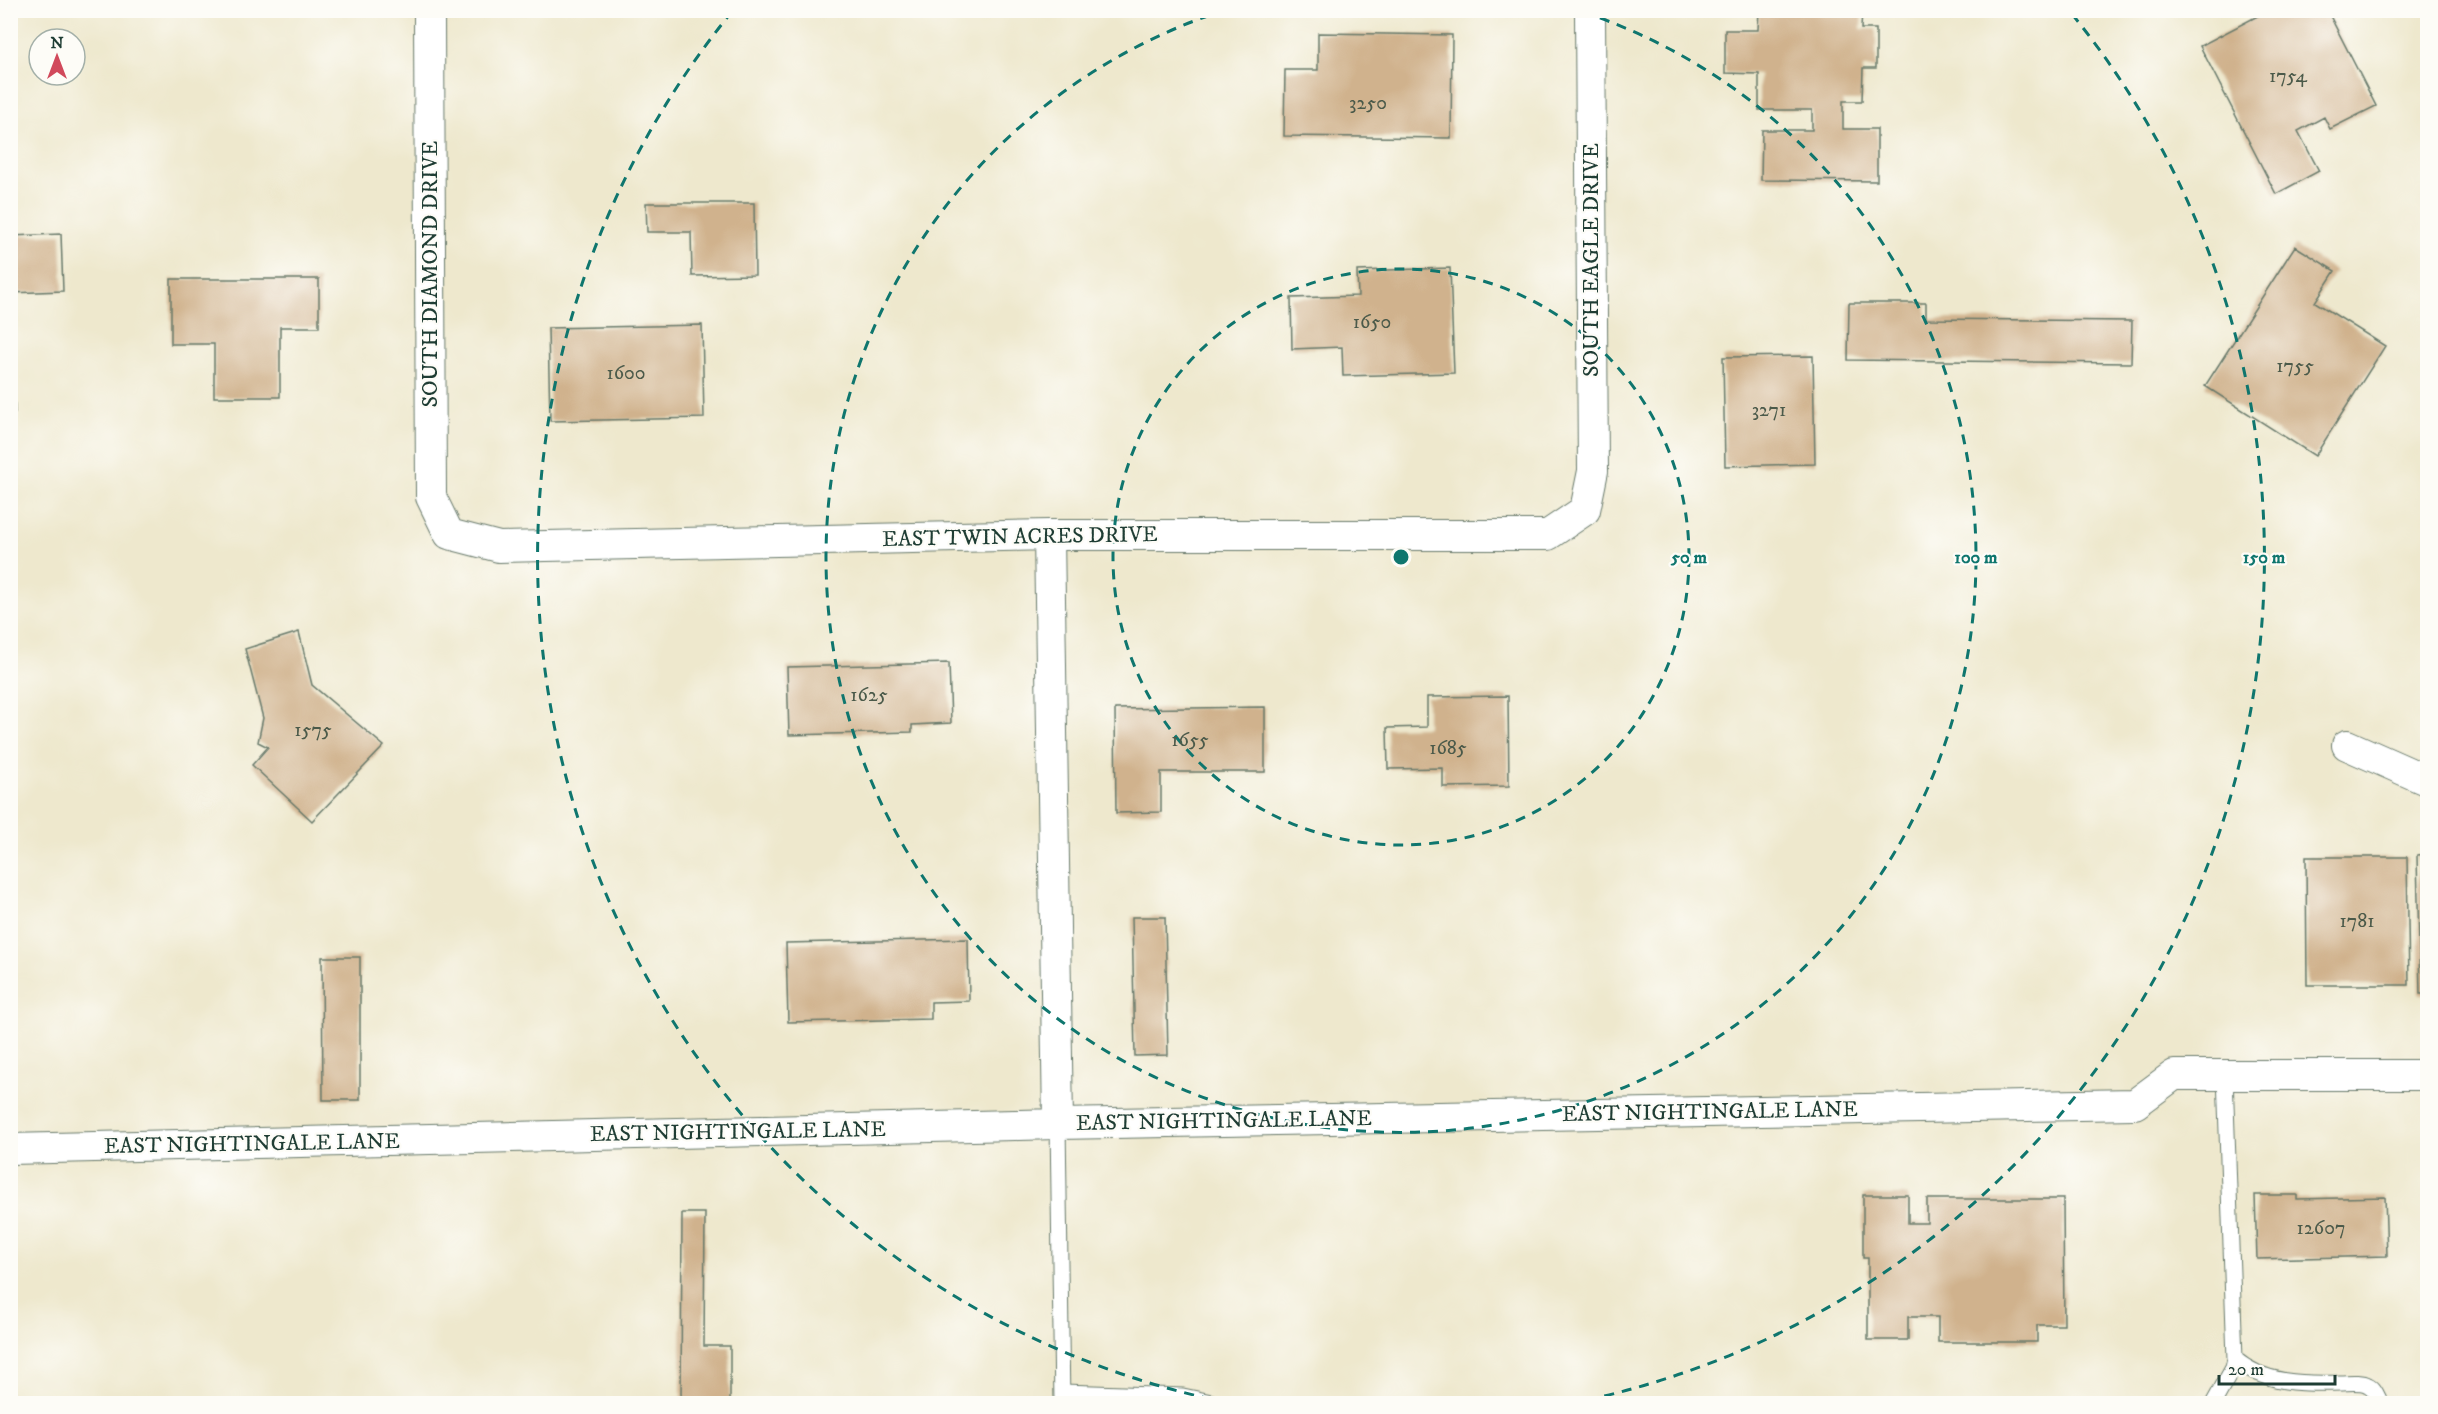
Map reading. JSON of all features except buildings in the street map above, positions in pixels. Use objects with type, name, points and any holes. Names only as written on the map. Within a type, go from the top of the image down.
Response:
[{"type":"street","name":"SOUTH DIAMOND DRIVE","points":[[429,10],[431,497],[449,534]]},
{"type":"street","name":"SOUTH EAGLE DRIVE","points":[[1585,510],[1593,471],[1590,10]]},
{"type":"street","name":"EAST TWIN ACRES DRIVE","points":[[449,534],[500,547],[1049,535],[1548,535],[1585,510]]},
{"type":"street","points":[[1049,535],[1058,1124]]},
{"type":"street","points":[[2347,745],[2427,781]]},
{"type":"street","name":"EAST NIGHTINGALE LANE","points":[[10,1149],[1058,1124],[2135,1104],[2174,1075],[2427,1075]]},
{"type":"lane","points":[[2213,1404],[2233,1368],[2235,1359],[2225,1075]]},
{"type":"lane","points":[[1058,1124],[1062,1398],[1183,1396],[1221,1404]]},
{"type":"lane","points":[[2235,1359],[2245,1368],[2271,1379],[2311,1383],[2365,1383],[2374,1389],[2381,1403]]}]
